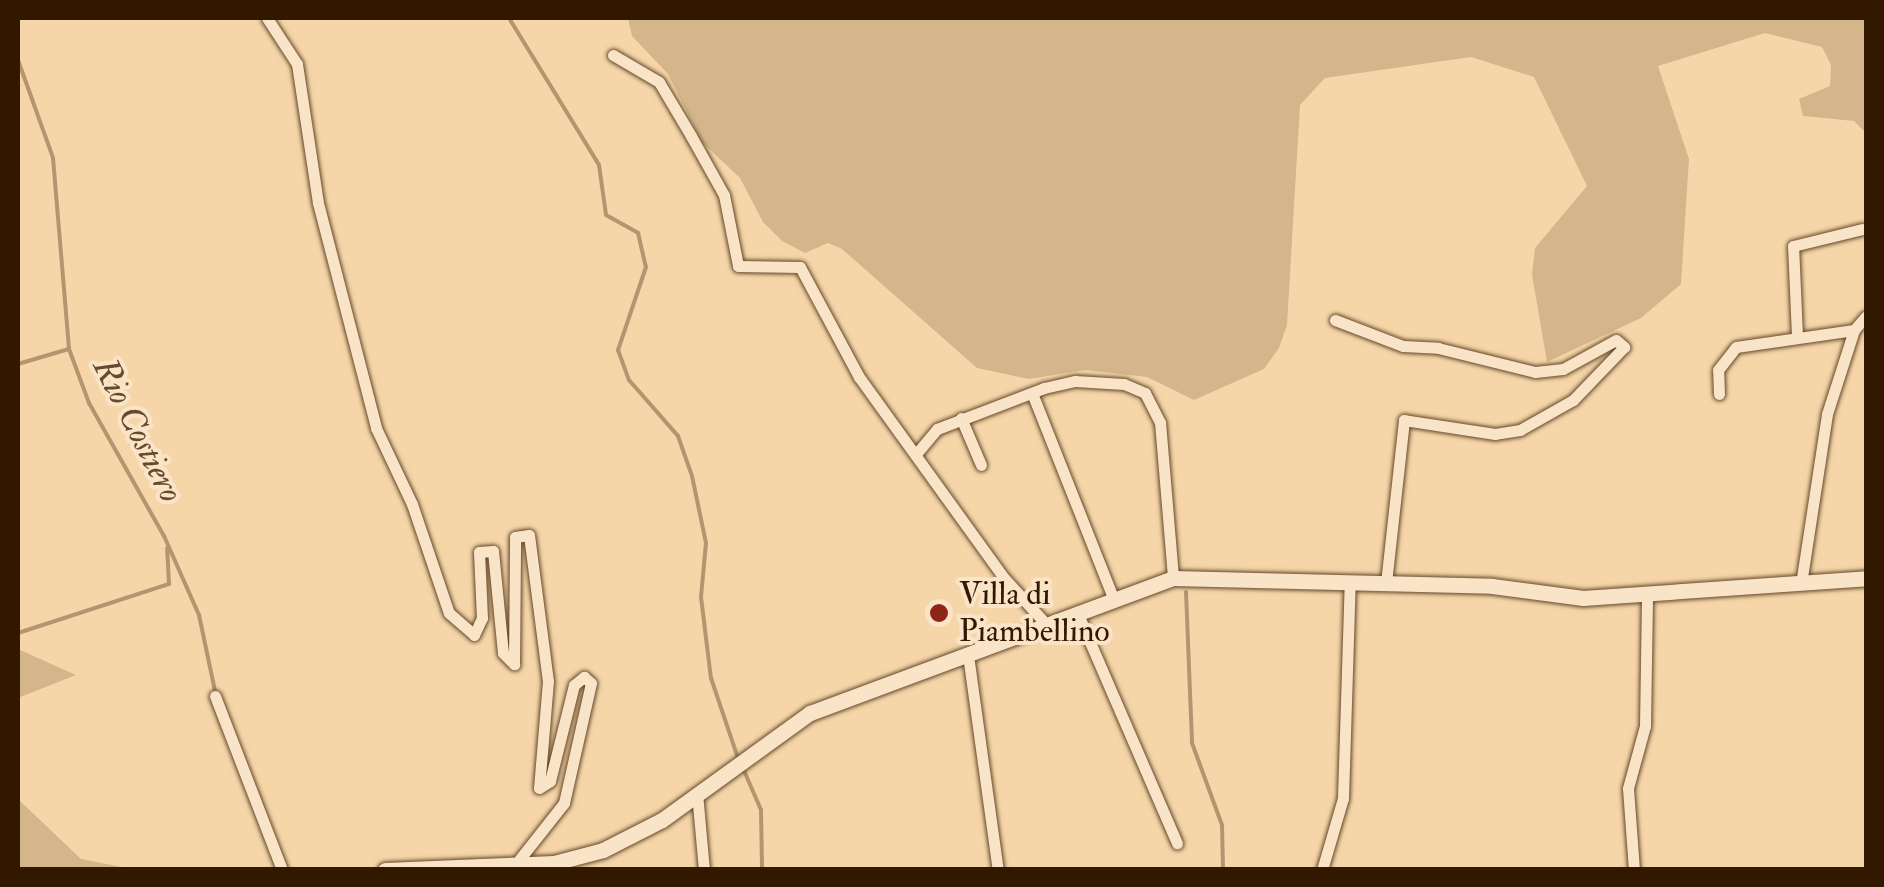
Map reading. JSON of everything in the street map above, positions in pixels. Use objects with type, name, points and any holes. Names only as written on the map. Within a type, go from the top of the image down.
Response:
[{"type":"main road","points":[[385,870],[511,867],[554,863],[603,850],[697,792],[810,713],[1173,578],[1386,582],[1583,598],[1866,578]]},
{"type":"street","points":[[267,18],[297,64],[318,203],[376,428],[412,504],[450,614],[474,634],[482,618],[480,552],[493,552],[504,653],[514,664],[515,537],[529,535],[548,680],[539,788],[550,781],[574,686],[584,677],[590,683],[564,803],[511,867]]},
{"type":"street","points":[[613,55],[658,82],[692,136],[724,196],[738,266],[800,267],[859,377],[1004,578],[1046,624]]},
{"type":"street","points":[[1797,336],[1793,246],[1862,229]]},
{"type":"street","points":[[1801,584],[1827,414],[1854,330],[1866,316]]},
{"type":"street","points":[[1335,320],[1403,346],[1438,348],[1535,372],[1563,369],[1616,340],[1624,348],[1574,400],[1520,430],[1495,434],[1404,420],[1386,582]]},
{"type":"street","points":[[1719,394],[1718,370],[1736,347],[1854,330]]},
{"type":"street","points":[[916,454],[937,429],[1075,381],[1124,384],[1145,394],[1162,434],[1173,578]]},
{"type":"street","points":[[1032,393],[1113,598]]},
{"type":"street","points":[[961,418],[981,465]]},
{"type":"street","points":[[1322,870],[1342,798],[1350,581]]},
{"type":"street","points":[[1634,870],[1628,788],[1645,726],[1647,596]]},
{"type":"street","points":[[1076,612],[1178,843]]},
{"type":"street","points":[[968,655],[998,870]]},
{"type":"street","points":[[216,696],[282,870]]},
{"type":"street","points":[[697,792],[704,870]]},
{"type":"shaded area","points":[[628,18],[1866,18],[1866,133],[1854,121],[1803,116],[1799,99],[1830,86],[1831,65],[1822,47],[1765,33],[1658,66],[1689,159],[1681,284],[1641,318],[1547,362],[1532,275],[1535,248],[1587,186],[1534,77],[1471,57],[1325,78],[1300,105],[1287,325],[1279,348],[1264,369],[1194,400],[1147,377],[1085,370],[1029,379],[977,368],[842,249],[828,243],[805,253],[782,241],[763,222],[740,178],[702,142],[668,74],[632,36]]},
{"type":"shaded area","points":[[18,649],[76,675],[18,698]]},
{"type":"shaded area","points":[[18,799],[81,859],[132,869],[18,869]]},
{"type":"waterway","points":[[509,18],[599,165],[606,215],[638,233],[646,267],[618,350],[629,380],[678,436],[692,476],[706,543],[701,597],[711,678],[738,758]]},
{"type":"waterway","name":"Rio Costiero","points":[[18,60],[53,158],[69,349],[89,403],[164,536],[199,615],[216,696]]},
{"type":"waterway","points":[[18,364],[69,349]]},
{"type":"waterway","points":[[18,633],[169,584],[167,548]]},
{"type":"waterway","points":[[1186,592],[1192,743],[1222,825],[1223,870]]},
{"type":"waterway","points":[[742,766],[761,810],[762,870]]},
{"type":"place","name":"Villa di Piambellino","points":[[939,613]]}]
